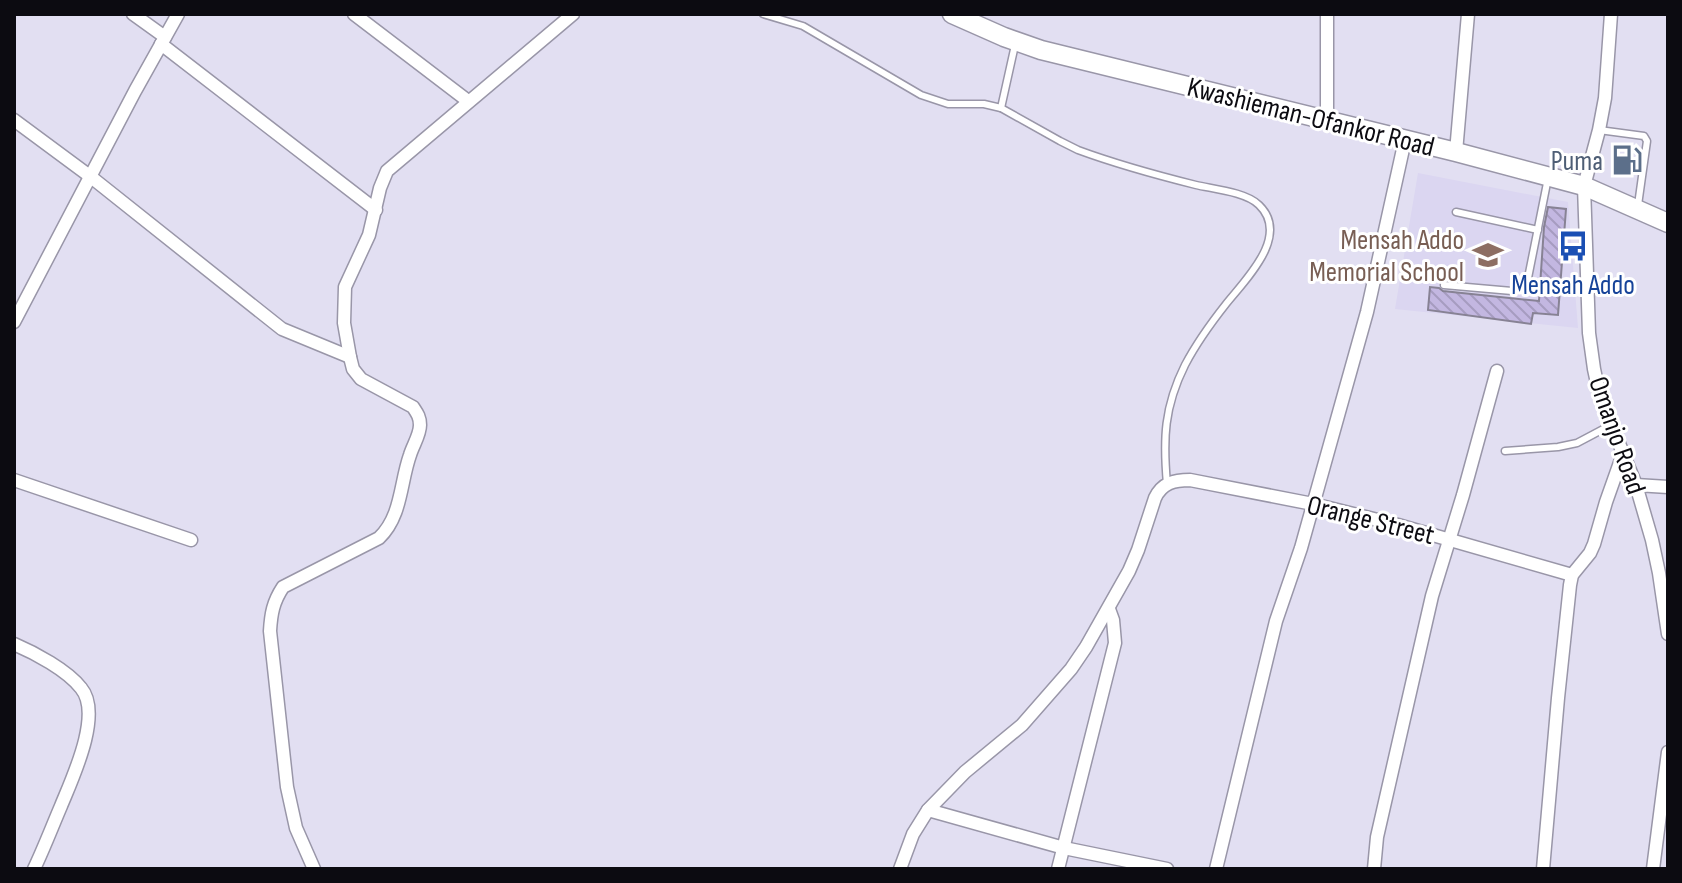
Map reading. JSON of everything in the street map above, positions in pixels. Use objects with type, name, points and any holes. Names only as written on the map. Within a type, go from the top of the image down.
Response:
[{"type":"main road","name":"Kwashieman-Ofankor Road","points":[[952,14],[1041,50],[1584,186],[1668,223]]},
{"type":"street","points":[[133,14],[376,210]]},
{"type":"street","points":[[14,322],[178,14]]},
{"type":"street","points":[[354,14],[468,101]]},
{"type":"street","points":[[314,869],[296,828],[287,787],[270,631],[271,613],[283,587],[379,538],[385,531],[398,507],[420,422],[413,407],[361,379],[353,369],[344,323],[345,287],[369,235],[387,171],[573,14]]},
{"type":"street","points":[[1327,14],[1327,120]]},
{"type":"street","points":[[1456,152],[1468,14]]},
{"type":"street","name":"Omanjo Road","points":[[1611,14],[1605,98],[1584,186],[1589,333],[1597,383],[1636,485],[1659,573],[1668,634]]},
{"type":"street","points":[[14,120],[91,177],[282,329],[350,357]]},
{"type":"street","points":[[1216,869],[1276,621],[1301,548],[1367,312],[1405,140]]},
{"type":"street","points":[[1374,869],[1377,837],[1432,596],[1497,371]]},
{"type":"street","points":[[1543,869],[1572,575],[1594,544],[1623,454]]},
{"type":"street","points":[[14,480],[191,540]]},
{"type":"street","name":"Orange Street","points":[[1167,484],[1177,480],[1198,481],[1313,504],[1450,539],[1572,575]]},
{"type":"street","points":[[900,869],[913,834],[928,810],[965,772],[1022,725],[1071,669],[1129,571],[1155,498],[1167,484]]},
{"type":"street","points":[[1636,485],[1668,487]]},
{"type":"street","points":[[1058,869],[1115,643],[1109,609]]},
{"type":"street","points":[[14,644],[38,654],[69,677],[83,689],[89,704],[85,740],[75,773],[34,869]]},
{"type":"street","points":[[1653,869],[1668,752]]},
{"type":"street","points":[[928,810],[1064,848],[1167,869]]},
{"type":"lane","points":[[763,14],[803,26],[933,100],[1001,108],[1087,153],[1232,192],[1259,204],[1270,224],[1266,250],[1184,366],[1167,415],[1164,430],[1167,484]]},
{"type":"lane","points":[[1001,108],[1016,41]]},
{"type":"lane","points":[[1599,130],[1644,136],[1647,141],[1637,208]]},
{"type":"lane","points":[[1444,285],[1512,291],[1522,287],[1528,278],[1549,177]]},
{"type":"lane","points":[[1456,212],[1538,230]]},
{"type":"lane","points":[[1505,451],[1577,443],[1611,425]]},
{"type":"shaded area","name":"Mensah Addo Memorial School","points":[[1418,173],[1568,202],[1578,328],[1395,309]]},
{"type":"building","points":[[1548,207],[1566,209],[1558,315],[1533,313],[1531,324],[1428,310],[1430,287],[1539,301]]},
{"type":"place","name":"Puma","points":[[1627,160]]},
{"type":"place","name":"Mensah Addo","points":[[1573,246]]},
{"type":"place","name":"Mensah Addo Memorial School","points":[[1488,255]]}]
